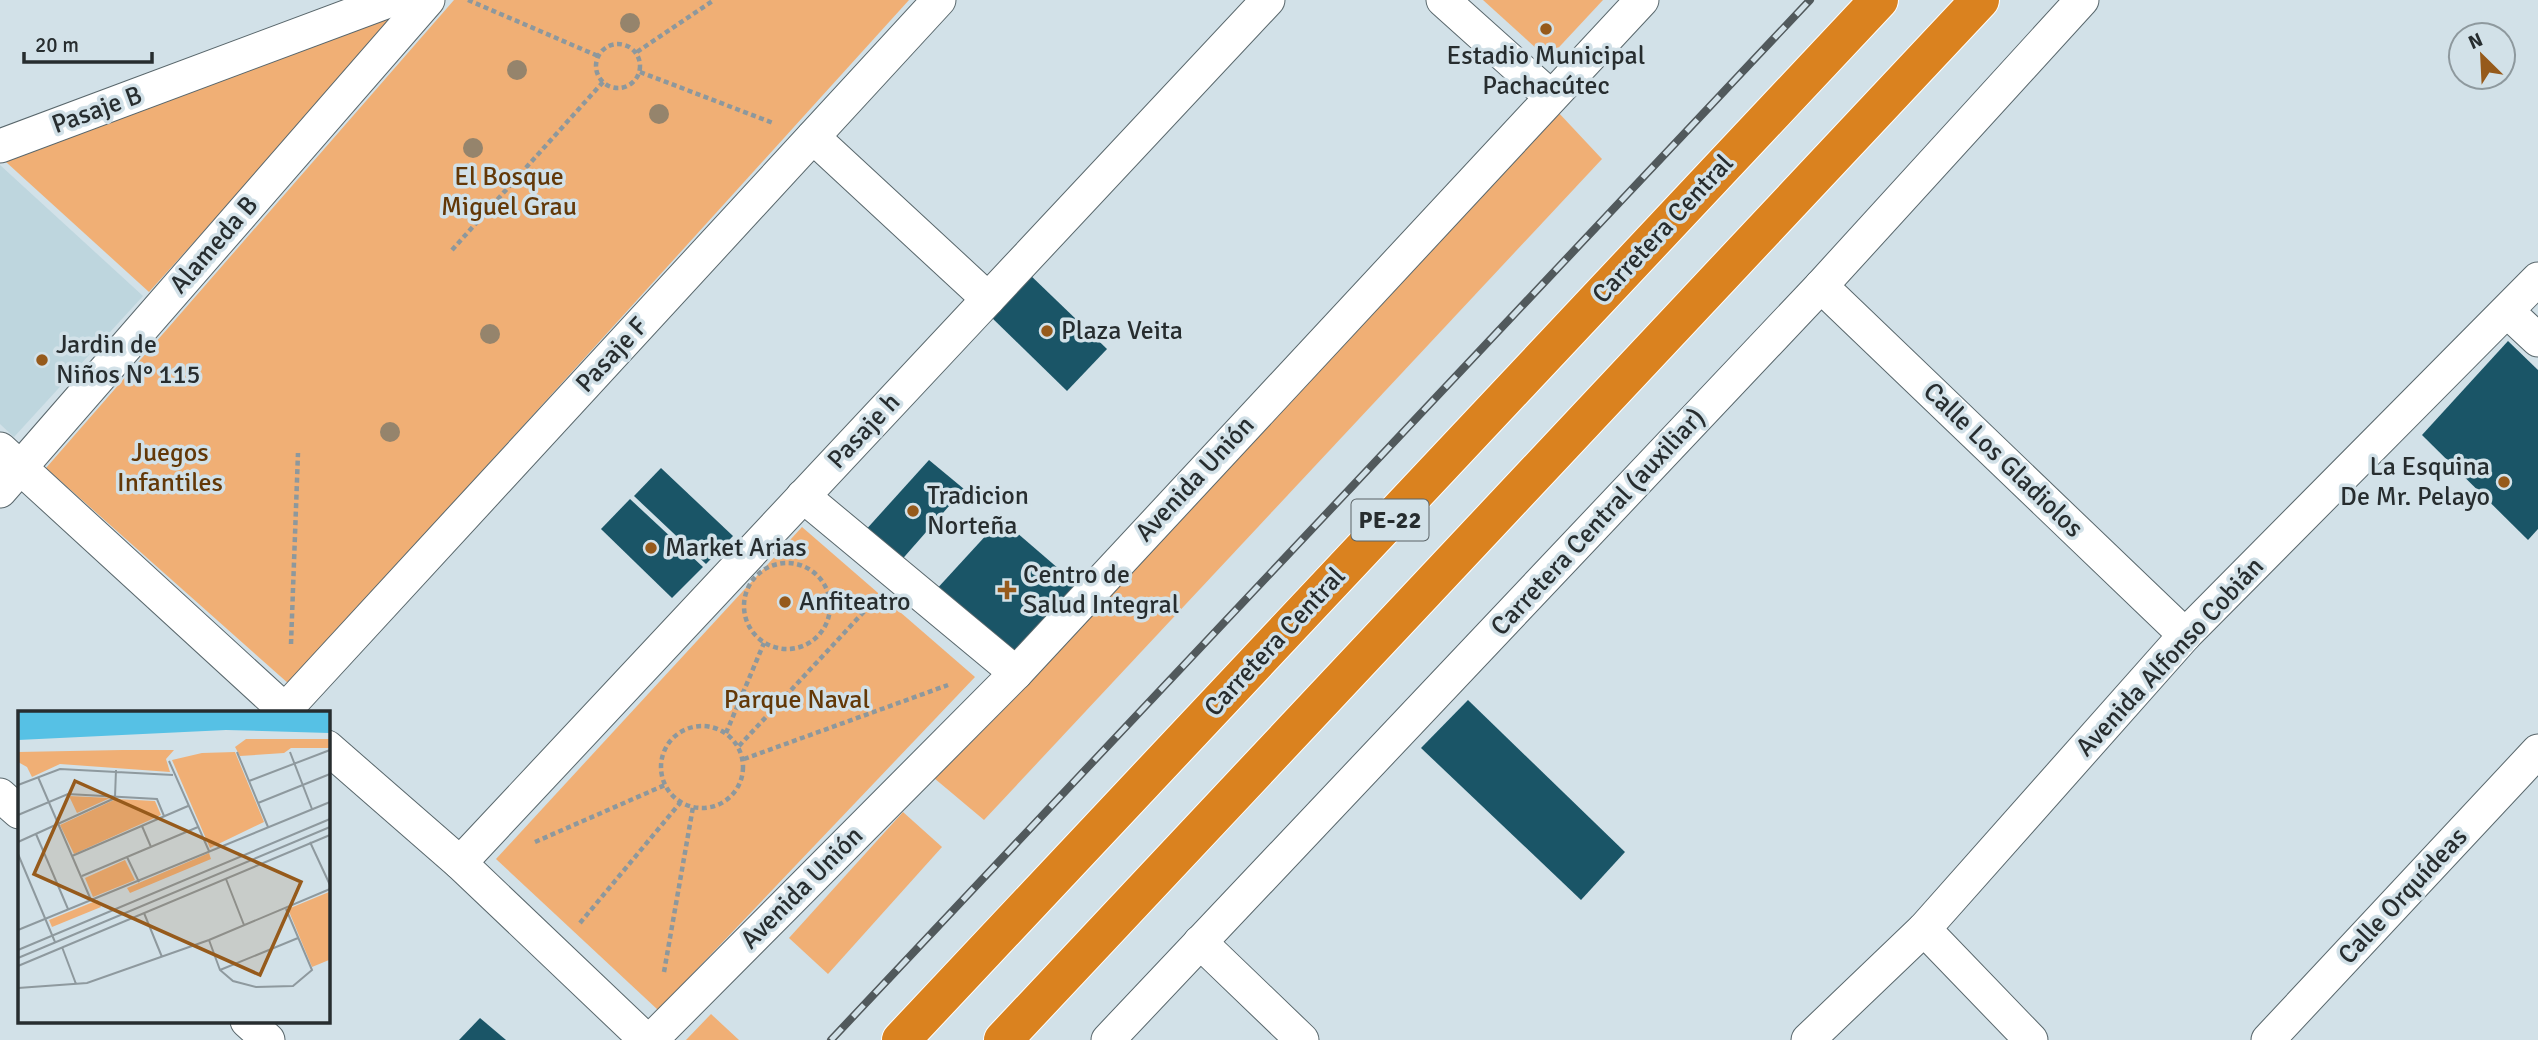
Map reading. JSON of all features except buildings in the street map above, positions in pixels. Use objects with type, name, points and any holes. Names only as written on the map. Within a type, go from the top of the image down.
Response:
[{"type":"highway","name":"Carretera Central","points":[[901,1040],[1879,0]]},
{"type":"highway","name":"PE-22","points":[[1003,1040],[1980,0]]},
{"type":"street","name":"Pasaje B","points":[[0,146],[391,0]]},
{"type":"street","name":"Alameda B","points":[[7,469],[428,0]]},
{"type":"street","name":"Pasaje F","points":[[287,711],[939,0]]},
{"type":"street","name":"Pasaje h","points":[[460,863],[1268,0]]},
{"type":"street","points":[[1443,0],[1550,96]]},
{"type":"street","name":"Avenida Unión","points":[[651,1040],[1016,673],[1642,0]]},
{"type":"street","name":"Carretera Central (auxiliar)","points":[[1108,1040],[1821,286],[2082,0]]},
{"type":"street","points":[[813,137],[988,299]]},
{"type":"street","name":"Avenida Alfonso Cobián","points":[[1808,1040],[1924,929],[2185,635],[2508,312],[2538,278]]},
{"type":"street","name":"Calle Los Gladiolos","points":[[1821,286],[2185,635]]},
{"type":"street","points":[[2508,312],[2538,340]]},
{"type":"street","points":[[7,469],[287,711]]},
{"type":"street","points":[[803,496],[1016,673]]},
{"type":"street","points":[[329,749],[460,863],[646,1040]]},
{"type":"street","name":"Calle Orquídeas","points":[[2268,1040],[2538,751]]},
{"type":"street","points":[[0,795],[18,811]]},
{"type":"street","points":[[1924,929],[2031,1040]]},
{"type":"street","points":[[1200,942],[1302,1040]]},
{"type":"street","points":[[249,1023],[268,1040]]},
{"type":"path","points":[[468,0],[598,55]]},
{"type":"path","points":[[637,52],[714,0]]},
{"type":"path","points":[[617,44],[637,52],[640,72],[631,84],[617,88],[603,82],[596,70],[598,55],[609,45],[617,44]]},
{"type":"path","points":[[640,72],[779,125]]},
{"type":"path","points":[[453,250],[603,82]]},
{"type":"path","points":[[290,656],[299,453]]},
{"type":"path","points":[[737,602],[759,574],[776,559]]},
{"type":"path","points":[[747,592],[745,616],[752,631],[764,643],[780,649],[807,644],[822,632],[830,607],[827,589],[808,569],[791,564],[767,568]]},
{"type":"path","points":[[739,746],[879,596]]},
{"type":"path","points":[[726,733],[764,643]]},
{"type":"path","points":[[744,759],[959,681]]},
{"type":"path","points":[[708,725],[726,733],[739,746],[744,759],[744,773],[731,797],[713,806],[693,807],[680,803],[665,785],[661,761],[672,737],[682,730],[708,725]]},
{"type":"path","points":[[532,843],[665,785]]},
{"type":"path","points":[[574,931],[680,803]]},
{"type":"path","points":[[662,983],[693,807]]},
{"type":"shaded area","name":"Jardin de Niños N° 115","points":[[0,165],[143,296],[14,437],[0,424]]},
{"type":"green space","name":"El Bosque Miguel Grau","points":[[454,0],[909,0],[289,684],[46,468]]},
{"type":"green space","name":"Estadio Municipal Pachacútec","points":[[1483,0],[1603,0],[1548,59]]},
{"type":"green space","points":[[389,9],[395,19],[149,292],[6,162]]},
{"type":"green space","points":[[1557,111],[1602,159],[984,820],[934,778]]},
{"type":"green space","name":"Parque Naval","points":[[802,527],[975,677],[658,1010],[496,859]]},
{"type":"green space","points":[[903,812],[942,847],[828,974],[789,938]]},
{"type":"green space","points":[[711,1014],[739,1040],[686,1040]]},
{"type":"railway","points":[[831,1040],[1810,0]]},
{"type":"place","name":"Estadio Municipal Pachacútec","points":[[1546,29]]},
{"type":"place","name":"Plaza Veita","points":[[1047,331]]},
{"type":"place","name":"Jardin de Niños N° 115","points":[[42,360]]},
{"type":"place","name":"La Esquina De Mr. Pelayo","points":[[2504,482]]},
{"type":"place","name":"Tradicion Norteña","points":[[913,511]]},
{"type":"place","name":"Market Arias","points":[[651,548]]},
{"type":"place","name":"Centro de Salud Integral","points":[[1007,590]]},
{"type":"place","name":"Anfiteatro","points":[[785,602]]},
{"type":"park label","name":"Juegos Infantiles","points":[[170,468]]}]
